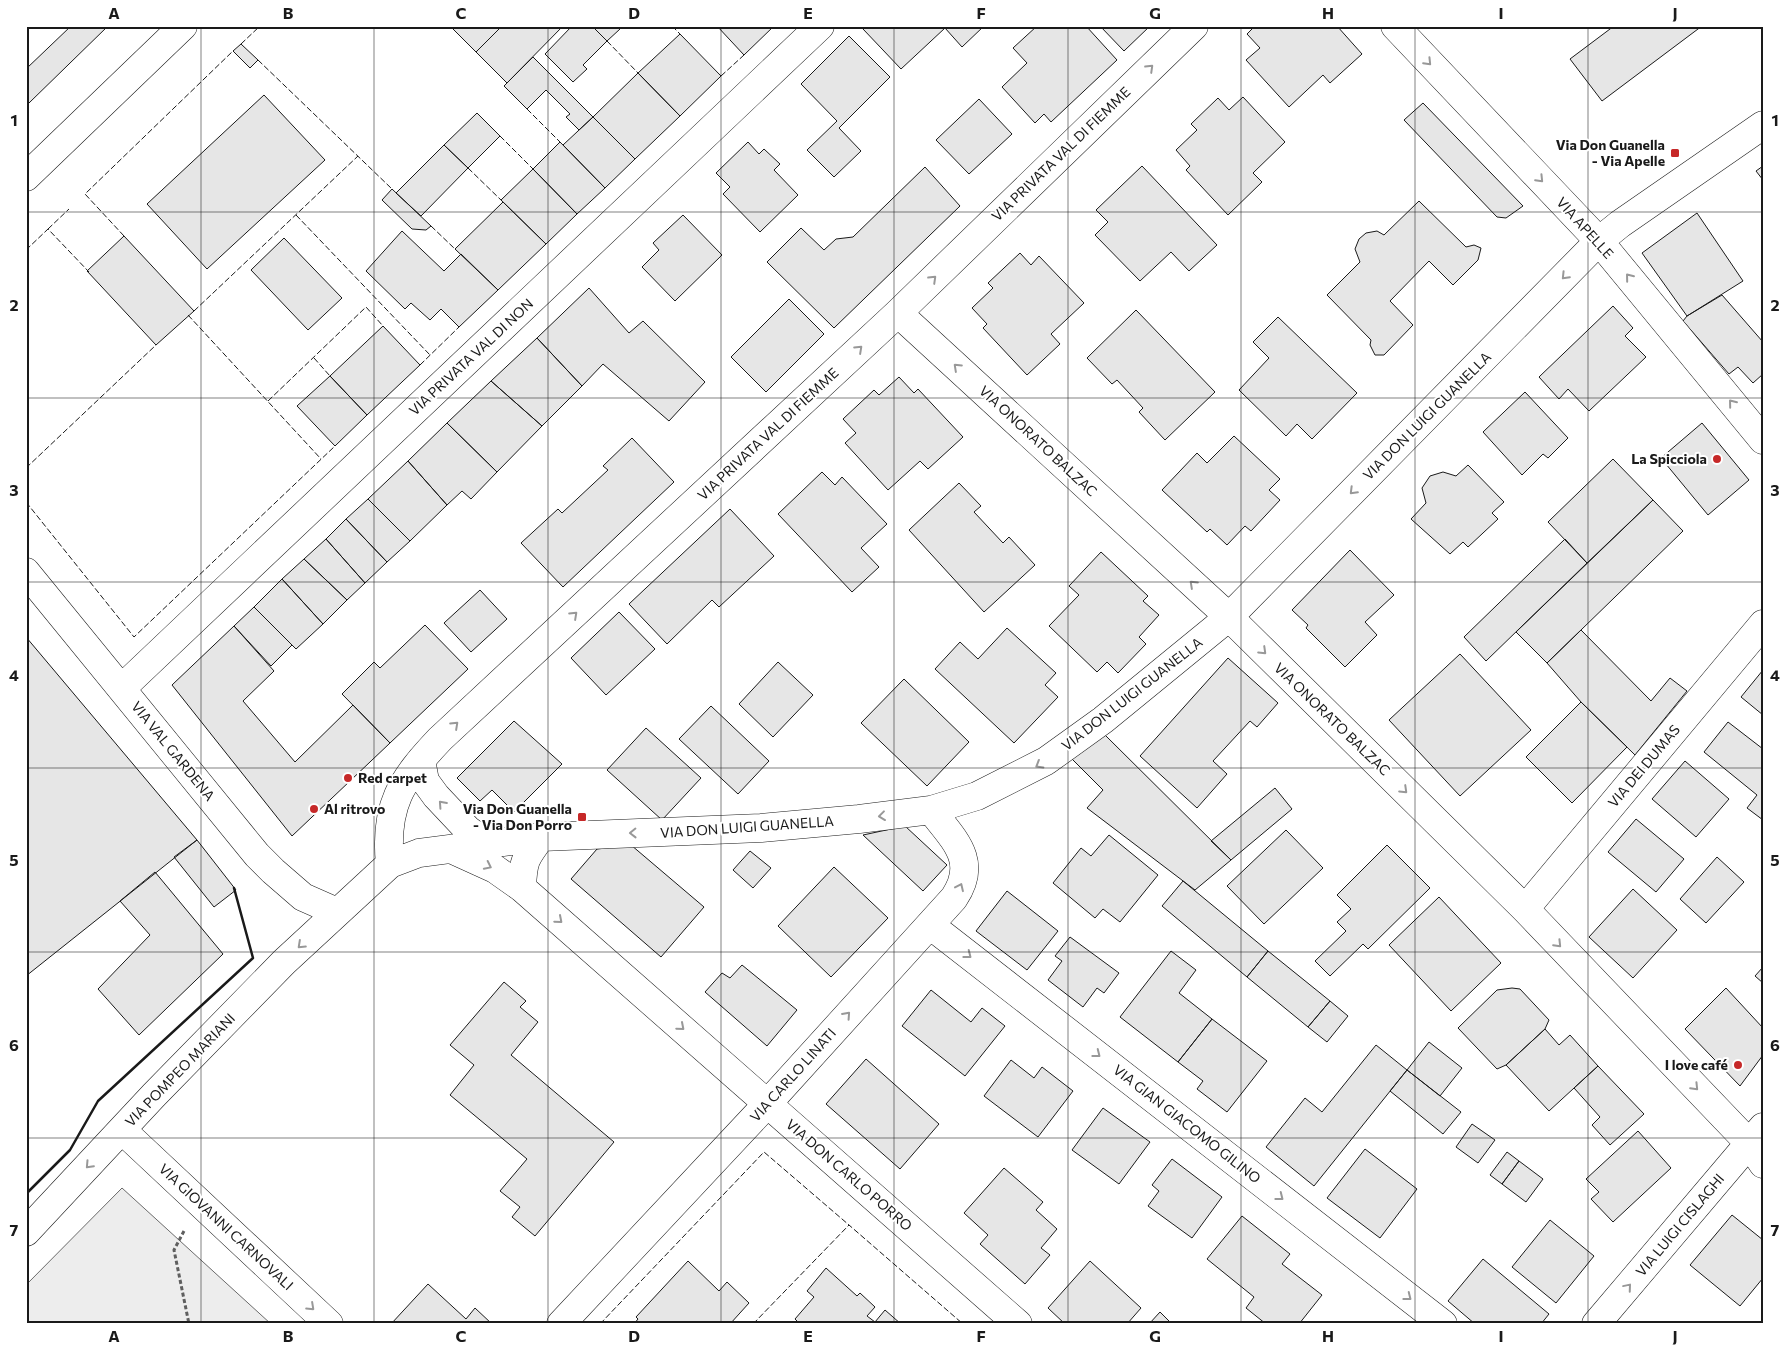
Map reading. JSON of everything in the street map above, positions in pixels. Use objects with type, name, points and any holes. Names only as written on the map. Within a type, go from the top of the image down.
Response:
[{"type":"street","points":[[26,177],[183,26]]},
{"type":"street","name":"VIA PRIVATA VAL DI NON","points":[[122,688],[820,26]]},
{"type":"street","name":"VIA PRIVATA VAL DI FIEMME","points":[[390,864],[389,830],[397,798],[407,779],[440,739],[898,313],[1194,26]]},
{"type":"street","name":"VIA APELLE","points":[[1395,26],[1599,241],[1763,440]]},
{"type":"street","name":"VIA DON LUIGI GUANELLA","points":[[337,912],[390,864],[419,853],[542,837],[761,828],[931,810],[977,796],[1046,761],[1103,720],[1229,617],[1599,241],[1620,224],[1763,125]]},
{"type":"street","name":"VIA ONORATO BALZAC","points":[[898,313],[1229,617],[1525,909],[1758,1145]]},
{"type":"street","name":"VIA VAL GARDENA","points":[[26,572],[257,855],[304,897],[337,912]]},
{"type":"street","name":"VIA DEI DUMAS","points":[[1525,909],[1763,624]]},
{"type":"street","points":[[421,760],[425,781],[436,796],[468,830],[478,837],[494,842]]},
{"type":"street","name":"VIA CARLO LINATI","points":[[561,1324],[768,1103],[957,894],[964,881],[965,871],[961,852],[931,810]]},
{"type":"street","points":[[522,888],[523,866],[530,852],[542,837]]},
{"type":"street","name":"VIA DON CARLO PORRO","points":[[452,848],[495,869],[522,888],[1018,1324]]},
{"type":"street","name":"VIA POMPEO MARIANI","points":[[26,1232],[154,1095],[284,962],[337,912]]},
{"type":"street","name":"VIA GIAN GIACOMO GILINO","points":[[930,925],[1444,1324]]},
{"type":"street","name":"VIA GIOVANNI CARNOVALI","points":[[122,1130],[329,1324]]},
{"type":"street","name":"VIA LUIGI CISLAGHI","points":[[1596,1324],[1758,1145]]},
{"type":"path","points":[[185,1228],[174,1250],[189,1324]]},
{"type":"shaded area","points":[[122,1188],[271,1324],[26,1324],[26,1285]]},
{"type":"building","points":[[71,26],[108,26],[29,103],[26,99],[26,69]]},
{"type":"building","points":[[450,26],[502,26],[476,52]]},
{"type":"building","points":[[502,26],[563,26],[507,83],[476,52]]},
{"type":"building","points":[[572,26],[592,26],[607,41],[583,65],[587,69],[573,82],[545,54]]},
{"type":"building","points":[[592,26],[618,26],[620,29],[607,41]]},
{"type":"building","points":[[717,26],[774,26],[744,55]]},
{"type":"building","points":[[866,26],[984,26],[962,47],[945,28],[901,69],[863,29]]},
{"type":"building","points":[[1037,26],[1086,26],[1117,60],[1051,122],[1044,114],[1035,123],[1002,87],[1027,63],[1013,48]]},
{"type":"building","points":[[1100,26],[1150,26],[1124,51]]},
{"type":"building","points":[[1255,26],[1337,26],[1362,54],[1330,83],[1323,75],[1289,107],[1246,60],[1260,48],[1247,34]]},
{"type":"building","points":[[1614,26],[1702,26],[1602,101],[1570,59]]},
{"type":"building","points":[[680,34],[721,76],[680,116],[638,73]]},
{"type":"building","points":[[849,36],[890,77],[839,128],[861,151],[834,177],[807,150],[837,121],[801,84]]},
{"type":"building","points":[[241,44],[258,60],[250,68],[233,51]]},
{"type":"building","points":[[533,57],[593,117],[579,130],[566,117],[570,114],[546,90],[527,109],[504,86]]},
{"type":"building","points":[[638,73],[680,116],[635,159],[593,117]]},
{"type":"building","points":[[264,95],[325,160],[207,269],[147,204]]},
{"type":"building","points":[[1243,97],[1285,142],[1253,173],[1262,182],[1228,215],[1186,170],[1190,166],[1176,150],[1197,130],[1191,124],[1218,98],[1229,110]]},
{"type":"building","points":[[979,99],[1012,134],[969,174],[936,140]]},
{"type":"building","points":[[1423,103],[1523,206],[1506,218],[1497,217],[1404,120]]},
{"type":"building","points":[[477,113],[500,136],[468,168],[444,145]]},
{"type":"building","points":[[593,117],[635,159],[605,188],[563,145]]},
{"type":"building","points":[[560,142],[605,188],[577,214],[533,169]]},
{"type":"building","points":[[748,142],[759,154],[764,149],[780,164],[774,170],[798,195],[760,232],[723,194],[730,187],[716,173]]},
{"type":"building","points":[[444,145],[468,168],[421,216],[396,193]]},
{"type":"building","points":[[1142,166],[1217,245],[1189,271],[1171,252],[1140,281],[1095,235],[1108,222],[1096,210]]},
{"type":"building","points":[[1763,166],[1763,180],[1756,171]]},
{"type":"building","points":[[925,167],[960,206],[834,328],[767,262],[801,228],[824,250],[836,239],[853,237]]},
{"type":"building","points":[[533,169],[577,214],[546,244],[501,200]]},
{"type":"building","points":[[392,189],[431,226],[426,230],[412,229],[382,200]]},
{"type":"building","points":[[1419,201],[1466,247],[1474,245],[1481,248],[1478,260],[1453,285],[1429,261],[1390,301],[1413,325],[1384,355],[1375,355],[1370,345],[1371,340],[1327,295],[1360,262],[1355,249],[1359,239],[1366,233],[1377,231],[1384,235]]},
{"type":"building","points":[[503,202],[546,244],[498,290],[455,249]]},
{"type":"building","points":[[1697,213],[1743,281],[1687,316],[1642,253]]},
{"type":"building","points":[[683,215],[722,255],[675,301],[642,267],[659,250],[653,243]]},
{"type":"building","points":[[402,231],[444,271],[461,254],[498,290],[459,327],[441,309],[430,320],[411,303],[405,309],[366,271]]},
{"type":"building","points":[[124,236],[194,311],[156,345],[87,271]]},
{"type":"building","points":[[284,238],[342,298],[308,330],[251,270]]},
{"type":"building","points":[[1020,253],[1031,265],[1039,256],[1084,303],[1051,334],[1060,344],[1027,375],[983,328],[987,324],[972,308],[993,288],[988,283]]},
{"type":"building","points":[[589,288],[629,333],[643,321],[705,382],[669,421],[603,364],[582,386],[537,338]]},
{"type":"building","points":[[1722,295],[1763,342],[1763,374],[1753,383],[1738,367],[1729,374],[1683,321],[1687,316]]},
{"type":"building","points":[[789,299],[824,334],[766,392],[731,357]]},
{"type":"building","points":[[1613,306],[1633,328],[1625,336],[1646,357],[1589,411],[1568,389],[1559,399],[1539,377]]},
{"type":"building","points":[[1136,310],[1215,392],[1165,440],[1139,412],[1143,408],[1117,380],[1112,384],[1087,358]]},
{"type":"building","points":[[1278,317],[1357,393],[1312,439],[1297,424],[1286,436],[1239,390],[1269,358],[1253,342]]},
{"type":"building","points":[[383,326],[420,365],[367,415],[330,376]]},
{"type":"building","points":[[537,338],[582,386],[542,426],[491,381]]},
{"type":"building","points":[[330,376],[367,415],[335,446],[297,406]]},
{"type":"building","points":[[899,377],[914,393],[918,389],[963,437],[928,469],[920,461],[888,490],[845,443],[856,433],[843,419],[874,390],[879,395]]},
{"type":"building","points":[[491,381],[542,426],[497,472],[447,423]]},
{"type":"building","points":[[1525,392],[1568,438],[1548,458],[1543,454],[1522,475],[1483,432]]},
{"type":"building","points":[[447,423],[497,472],[471,499],[462,491],[447,505],[408,461]]},
{"type":"building","points":[[1702,423],[1749,480],[1708,515],[1661,458]]},
{"type":"building","points":[[1234,436],[1280,479],[1269,490],[1280,500],[1251,531],[1245,526],[1227,545],[1210,529],[1207,532],[1162,490],[1197,453],[1207,463]]},
{"type":"building","points":[[632,438],[674,482],[563,587],[521,543],[558,509],[562,513],[608,470],[603,466]]},
{"type":"building","points":[[1613,459],[1653,500],[1587,563],[1548,522]]},
{"type":"building","points":[[408,461],[447,505],[410,541],[368,499]]},
{"type":"building","points":[[1468,465],[1504,502],[1492,513],[1498,519],[1468,547],[1463,542],[1450,554],[1411,519],[1426,503],[1422,488],[1430,476],[1443,472],[1456,476]]},
{"type":"building","points":[[822,472],[835,485],[842,477],[887,524],[861,548],[879,567],[852,592],[778,514]]},
{"type":"building","points":[[959,483],[981,506],[974,512],[1003,543],[1009,537],[1035,565],[984,612],[909,530]]},
{"type":"building","points":[[368,499],[410,541],[387,562],[346,519]]},
{"type":"building","points":[[1653,500],[1683,531],[1547,663],[1516,632]]},
{"type":"building","points":[[730,509],[774,556],[719,607],[712,600],[667,644],[629,604]]},
{"type":"building","points":[[346,519],[387,562],[365,583],[326,539]]},
{"type":"building","points":[[326,539],[365,583],[347,600],[304,559]]},
{"type":"building","points":[[1565,539],[1587,563],[1486,661],[1464,637]]},
{"type":"building","points":[[1350,550],[1394,595],[1365,622],[1377,635],[1345,667],[1306,628],[1308,625],[1292,610]]},
{"type":"building","points":[[1101,552],[1148,596],[1143,601],[1159,615],[1139,637],[1146,644],[1118,673],[1107,662],[1097,672],[1049,626],[1079,595],[1069,586]]},
{"type":"building","points":[[304,559],[347,600],[323,624],[282,579]]},
{"type":"building","points":[[282,579],[323,624],[296,649],[254,607]]},
{"type":"building","points":[[480,590],[507,619],[471,652],[444,623]]},
{"type":"building","points":[[254,607],[292,645],[271,666],[234,626]]},
{"type":"building","points":[[619,612],[655,649],[606,695],[571,658]]},
{"type":"building","points":[[425,625],[468,669],[390,743],[342,694],[374,662],[380,668]]},
{"type":"building","points":[[234,626],[274,671],[243,701],[295,762],[353,705],[390,743],[292,836],[172,685]]},
{"type":"building","points":[[1007,628],[1056,673],[1045,685],[1058,697],[1014,743],[935,669],[960,642],[978,659]]},
{"type":"building","points":[[1581,630],[1651,701],[1670,678],[1687,691],[1635,755],[1581,702],[1547,663]]},
{"type":"building","points":[[26,637],[197,840],[26,976]]},
{"type":"building","points":[[1460,654],[1531,730],[1460,796],[1389,720]]},
{"type":"building","points":[[1228,658],[1278,703],[1257,727],[1250,721],[1213,761],[1227,774],[1197,808],[1140,756]]},
{"type":"building","points":[[778,662],[813,695],[773,737],[739,704]]},
{"type":"building","points":[[1763,670],[1763,715],[1741,697]]},
{"type":"building","points":[[904,679],[969,742],[927,786],[861,723]]},
{"type":"building","points":[[1581,702],[1627,747],[1572,803],[1526,757]]},
{"type":"building","points":[[711,706],[769,761],[738,794],[679,739]]},
{"type":"building","points":[[514,721],[562,764],[514,812],[492,790],[480,801],[457,778]]},
{"type":"building","points":[[1728,722],[1763,749],[1763,820],[1747,808],[1757,795],[1704,752]]},
{"type":"building","points":[[646,728],[701,778],[662,820],[607,770]]},
{"type":"building","points":[[1105,735],[1231,860],[1195,890],[1087,808],[1103,790],[1070,757]]},
{"type":"building","points":[[1685,761],[1729,799],[1696,837],[1652,799]]},
{"type":"building","points":[[1275,788],[1292,809],[1231,860],[1211,841]]},
{"type":"building","points":[[1636,819],[1684,859],[1656,892],[1608,852]]},
{"type":"building","points":[[905,826],[947,865],[923,891],[863,835]]},
{"type":"building","points":[[1286,830],[1323,868],[1264,924],[1227,886]]},
{"type":"building","points":[[1109,835],[1158,875],[1120,922],[1103,909],[1095,918],[1053,883],[1081,848],[1091,856]]},
{"type":"building","points":[[197,840],[236,890],[214,907],[174,857]]},
{"type":"building","points":[[631,845],[704,907],[661,957],[571,879],[597,849]]},
{"type":"building","points":[[1387,845],[1430,888],[1368,949],[1363,944],[1330,976],[1315,961],[1346,931],[1337,922],[1351,909],[1337,895]]},
{"type":"building","points":[[750,851],[771,868],[753,888],[733,870]]},
{"type":"building","points":[[1717,857],[1744,882],[1706,923],[1680,899]]},
{"type":"building","points":[[834,867],[888,918],[831,977],[778,926]]},
{"type":"building","points":[[155,872],[223,954],[139,1035],[98,989],[150,935],[120,901]]},
{"type":"building","points":[[1183,881],[1268,951],[1247,977],[1162,906]]},
{"type":"building","points":[[1633,889],[1677,930],[1633,978],[1589,937]]},
{"type":"building","points":[[1007,891],[1058,931],[1027,970],[976,931]]},
{"type":"building","points":[[1439,897],[1501,963],[1451,1011],[1389,945]]},
{"type":"building","points":[[1070,937],[1119,973],[1104,993],[1097,988],[1083,1007],[1048,980],[1062,961],[1055,956]]},
{"type":"building","points":[[1171,951],[1196,970],[1179,993],[1212,1019],[1178,1062],[1120,1017]]},
{"type":"building","points":[[1268,951],[1330,1001],[1308,1027],[1247,977]]},
{"type":"building","points":[[742,965],[797,1010],[767,1046],[705,992],[722,973],[730,978]]},
{"type":"building","points":[[1763,967],[1763,983],[1755,976]]},
{"type":"building","points":[[504,982],[526,1001],[520,1007],[538,1022],[511,1055],[614,1142],[535,1236],[512,1217],[520,1207],[500,1191],[527,1159],[450,1095],[474,1065],[450,1045]]},
{"type":"building","points":[[1726,988],[1763,1028],[1763,1055],[1740,1086],[1685,1029]]},
{"type":"building","points":[[1520,989],[1549,1020],[1545,1029],[1506,1065],[1497,1069],[1458,1028],[1497,990]]},
{"type":"building","points":[[931,990],[971,1022],[982,1008],[1005,1026],[965,1076],[902,1026]]},
{"type":"building","points":[[1330,1001],[1348,1016],[1327,1042],[1308,1027]]},
{"type":"building","points":[[1212,1019],[1267,1061],[1227,1112],[1197,1089],[1203,1081],[1178,1062]]},
{"type":"building","points":[[1545,1029],[1559,1045],[1570,1035],[1598,1066],[1549,1111],[1506,1065]]},
{"type":"building","points":[[1429,1042],[1462,1068],[1440,1096],[1407,1070]]},
{"type":"building","points":[[1376,1045],[1407,1070],[1314,1186],[1266,1147],[1305,1098],[1322,1112]]},
{"type":"building","points":[[866,1059],[939,1124],[900,1169],[826,1104]]},
{"type":"building","points":[[1011,1060],[1034,1078],[1042,1067],[1073,1091],[1038,1137],[984,1096]]},
{"type":"building","points":[[1598,1066],[1644,1114],[1610,1145],[1592,1125],[1600,1117],[1574,1088]]},
{"type":"building","points":[[1407,1070],[1461,1112],[1443,1134],[1390,1091]]},
{"type":"building","points":[[1103,1108],[1150,1142],[1119,1184],[1072,1150]]},
{"type":"building","points":[[1472,1124],[1495,1140],[1478,1163],[1456,1147]]},
{"type":"building","points":[[1638,1131],[1671,1168],[1613,1222],[1591,1199],[1599,1192],[1586,1179]]},
{"type":"building","points":[[1365,1149],[1417,1189],[1380,1238],[1327,1198]]},
{"type":"building","points":[[1507,1152],[1519,1161],[1502,1184],[1490,1175]]},
{"type":"building","points":[[1172,1159],[1222,1197],[1192,1238],[1148,1206],[1159,1191],[1152,1185]]},
{"type":"building","points":[[1519,1161],[1543,1179],[1526,1202],[1502,1184]]},
{"type":"building","points":[[1004,1168],[1043,1202],[1036,1210],[1057,1229],[1041,1248],[1050,1255],[1025,1284],[980,1244],[988,1235],[964,1213]]},
{"type":"building","points":[[1732,1215],[1763,1240],[1763,1278],[1740,1306],[1690,1265]]},
{"type":"building","points":[[1242,1216],[1290,1254],[1282,1264],[1322,1295],[1299,1324],[1266,1324],[1246,1308],[1254,1297],[1207,1259]]},
{"type":"building","points":[[1550,1220],[1594,1256],[1556,1303],[1512,1267]]},
{"type":"building","points":[[1483,1259],[1549,1314],[1541,1324],[1475,1324],[1448,1301]]},
{"type":"building","points":[[688,1261],[719,1291],[727,1282],[749,1303],[730,1324],[634,1324],[638,1319],[636,1317]]},
{"type":"building","points":[[1090,1261],[1141,1308],[1127,1324],[1065,1324],[1048,1308]]},
{"type":"building","points":[[826,1268],[857,1296],[860,1293],[875,1307],[867,1316],[875,1322],[885,1310],[901,1324],[800,1324],[795,1319],[814,1297],[807,1291]]},
{"type":"building","points":[[428,1284],[466,1319],[475,1308],[492,1324],[391,1324]]},
{"type":"building","points":[[1160,1312],[1172,1324],[1149,1324]]},
{"type":"fence","points":[[241,44],[260,26]]},
{"type":"fence","points":[[672,26],[680,34]]},
{"type":"fence","points":[[607,41],[638,73]]},
{"type":"fence","points":[[124,236],[85,194],[233,51]]},
{"type":"fence","points":[[721,76],[744,55]]},
{"type":"fence","points":[[258,60],[392,189]]},
{"type":"fence","points":[[527,109],[560,142]]},
{"type":"fence","points":[[500,136],[533,169]]},
{"type":"fence","points":[[194,311],[358,156]]},
{"type":"fence","points":[[468,168],[503,202]]},
{"type":"fence","points":[[48,229],[69,209]]},
{"type":"fence","points":[[296,215],[430,355]]},
{"type":"fence","points":[[431,226],[455,249]]},
{"type":"fence","points":[[26,250],[48,229],[89,272]]},
{"type":"fence","points":[[268,401],[366,307],[383,326]]},
{"type":"fence","points":[[188,315],[321,459]]},
{"type":"fence","points":[[420,365],[459,327]]},
{"type":"fence","points":[[26,468],[155,344]]},
{"type":"fence","points":[[314,358],[330,376]]},
{"type":"fence","points":[[26,502],[134,637],[335,446]]},
{"type":"fence","points":[[600,1324],[764,1152],[849,1225]]},
{"type":"fence","points":[[753,1324],[849,1225],[963,1324]]},
{"type":"wall","points":[[26,1194],[70,1150],[98,1101],[253,958],[234,888]]},
{"type":"place","name":"Via Don Guanella - Via Apelle","points":[[1675,153]]},
{"type":"place","name":"La Spicciola","points":[[1717,459]]},
{"type":"place","name":"Red carpet","points":[[348,778]]},
{"type":"place","name":"Al ritrovo","points":[[314,809]]},
{"type":"place","name":"Via Don Guanella - Via Don Porro","points":[[582,817]]},
{"type":"place","name":"I love café","points":[[1738,1065]]}]
